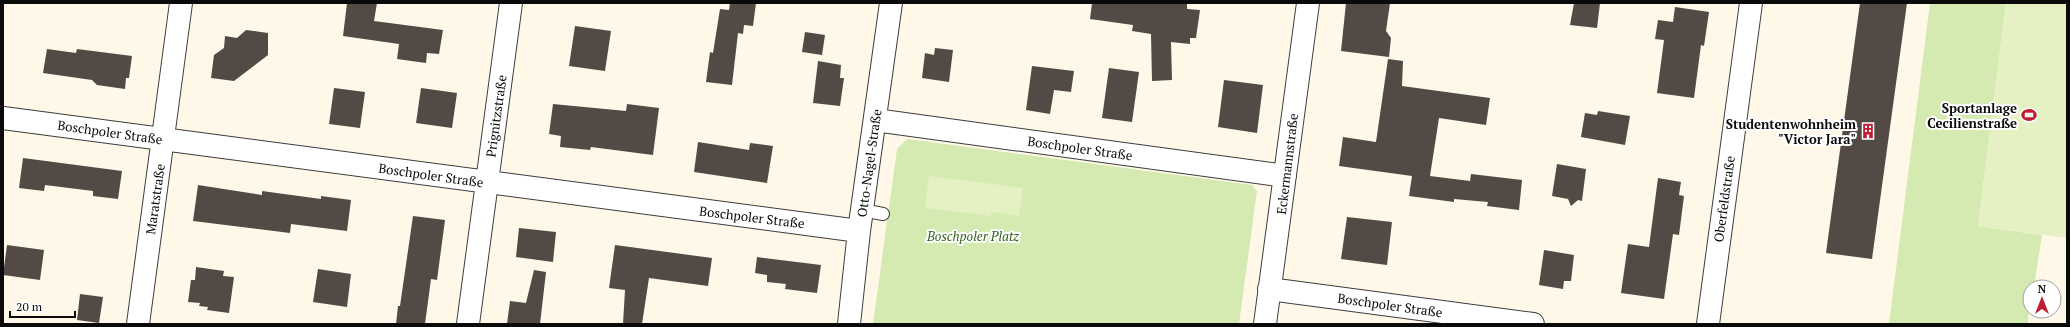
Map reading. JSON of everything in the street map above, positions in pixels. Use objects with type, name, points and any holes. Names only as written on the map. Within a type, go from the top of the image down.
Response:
[{"type":"street","name":"Maratstraße","points":[[138,324],[181,3]]},
{"type":"street","name":"Prignitzstraße","points":[[468,324],[511,3]]},
{"type":"street","name":"Otto-Nagel-Straße","points":[[849,324],[860,221],[891,3]]},
{"type":"street","name":"Eckermannstraße","points":[[1265,324],[1308,3]]},
{"type":"street","name":"Oberfeldstraße","points":[[1708,324],[1751,3]]},
{"type":"street","name":"Boschpoler Straße","points":[[3,118],[487,182],[860,221]]},
{"type":"street","name":"Boschpoler Straße","points":[[875,120],[1285,176]]},
{"type":"street","name":"Boschpoler Straße","points":[[1270,289],[1533,324]]},
{"type":"lane","points":[[860,221],[884,214]]},
{"type":"green space","points":[[1930,3],[2006,3],[1978,226],[2042,235],[2035,279],[2022,279],[2022,319],[2028,319],[2028,324],[1889,324]]},
{"type":"green space","name":"Sportanlage Cecilienstraße","points":[[2006,3],[2067,3],[2067,238],[1978,226]]},
{"type":"green space","name":"Boschpoler Platz","points":[[907,139],[1252,185],[1257,191],[1239,324],[873,324],[897,149]]},
{"type":"green space","points":[[929,176],[1023,188],[1019,216],[991,212],[991,216],[925,208]]},
{"type":"building","points":[[347,3],[377,3],[374,21],[443,30],[439,54],[427,53],[426,63],[397,59],[399,44],[343,36]]},
{"type":"building","points":[[730,3],[756,3],[753,26],[744,25],[743,34],[738,33],[732,85],[706,82],[710,52],[713,53],[720,9],[729,10]]},
{"type":"building","points":[[1092,3],[1187,3],[1187,9],[1200,10],[1196,38],[1190,38],[1190,44],[1171,42],[1172,80],[1152,81],[1151,34],[1132,31],[1133,25],[1090,19]]},
{"type":"building","points":[[1346,3],[1390,3],[1386,31],[1391,38],[1389,57],[1341,51]]},
{"type":"building","points":[[1574,3],[1600,3],[1597,28],[1570,25]]},
{"type":"building","name":"Studentenwohnheim \"Victor Jara\"","points":[[1860,3],[1907,3],[1872,259],[1826,253]]},
{"type":"building","points":[[1675,7],[1709,12],[1704,46],[1701,45],[1694,98],[1657,93],[1664,40],[1655,39],[1658,20],[1673,22]]},
{"type":"building","points":[[575,26],[611,31],[605,71],[569,66]]},
{"type":"building","points":[[246,30],[268,33],[268,55],[234,81],[211,78],[214,55],[224,48],[225,36],[237,38]]},
{"type":"building","points":[[805,32],[825,35],[822,55],[802,52]]},
{"type":"building","points":[[935,48],[953,50],[949,82],[922,78],[925,53],[934,55]]},
{"type":"building","points":[[47,49],[76,53],[77,49],[132,56],[129,78],[126,78],[125,89],[97,85],[92,80],[43,73]]},
{"type":"building","points":[[1388,59],[1403,61],[1402,86],[1490,98],[1486,125],[1439,118],[1430,176],[1470,181],[1471,174],[1522,180],[1519,210],[1487,206],[1488,202],[1454,199],[1454,202],[1409,196],[1412,176],[1339,166],[1343,137],[1376,142]]},
{"type":"building","points":[[818,61],[841,65],[840,78],[844,78],[840,106],[813,103]]},
{"type":"building","points":[[1032,66],[1074,71],[1071,92],[1054,90],[1050,114],[1026,110]]},
{"type":"building","points":[[1109,68],[1139,72],[1132,122],[1102,118]]},
{"type":"building","points":[[1224,80],[1263,85],[1257,133],[1218,127]]},
{"type":"building","points":[[334,88],[365,92],[360,128],[329,124]]},
{"type":"building","points":[[421,88],[457,93],[452,128],[416,123]]},
{"type":"building","points":[[553,104],[626,111],[627,104],[659,108],[653,155],[591,147],[590,150],[560,147],[561,136],[549,134]]},
{"type":"building","points":[[1598,111],[1630,116],[1625,145],[1581,137],[1585,113],[1597,115]]},
{"type":"building","points":[[698,142],[749,150],[750,143],[773,146],[767,183],[694,172]]},
{"type":"building","points":[[23,158],[122,171],[118,199],[93,196],[93,191],[45,185],[44,191],[19,188]]},
{"type":"building","points":[[1557,164],[1586,169],[1582,201],[1578,200],[1571,206],[1568,199],[1552,196]]},
{"type":"building","points":[[1658,178],[1681,182],[1679,195],[1684,196],[1679,235],[1673,234],[1664,299],[1621,293],[1628,244],[1649,247]]},
{"type":"building","points":[[198,185],[262,195],[262,191],[321,199],[321,196],[351,200],[347,231],[291,224],[290,233],[193,221]]},
{"type":"building","points":[[413,216],[445,220],[437,280],[431,279],[425,324],[396,324],[398,306],[400,306]]},
{"type":"building","points":[[1347,217],[1392,222],[1387,265],[1341,259]]},
{"type":"building","points":[[519,228],[556,232],[553,262],[516,257]]},
{"type":"building","points":[[7,245],[44,250],[40,280],[3,275]]},
{"type":"building","points":[[615,245],[712,258],[708,286],[649,278],[642,324],[623,324],[625,290],[609,288]]},
{"type":"building","points":[[1544,250],[1574,255],[1571,281],[1564,281],[1563,289],[1539,285]]},
{"type":"building","points":[[757,257],[821,265],[817,293],[785,289],[786,284],[767,282],[767,275],[755,273]]},
{"type":"building","points":[[196,267],[224,271],[223,276],[234,277],[229,313],[207,310],[208,307],[199,306],[200,303],[188,302],[191,280],[195,280]]},
{"type":"building","points":[[318,269],[351,274],[347,307],[313,302]]},
{"type":"building","points":[[534,270],[546,272],[540,324],[507,324],[510,301],[526,303]]},
{"type":"building","points":[[80,294],[103,297],[99,323],[77,320]]},
{"type":"place","name":"Sportanlage Cecilienstraße","points":[[2029,115]]},
{"type":"place","name":"Studentenwohnheim \"Victor Jara\"","points":[[1868,131]]}]
